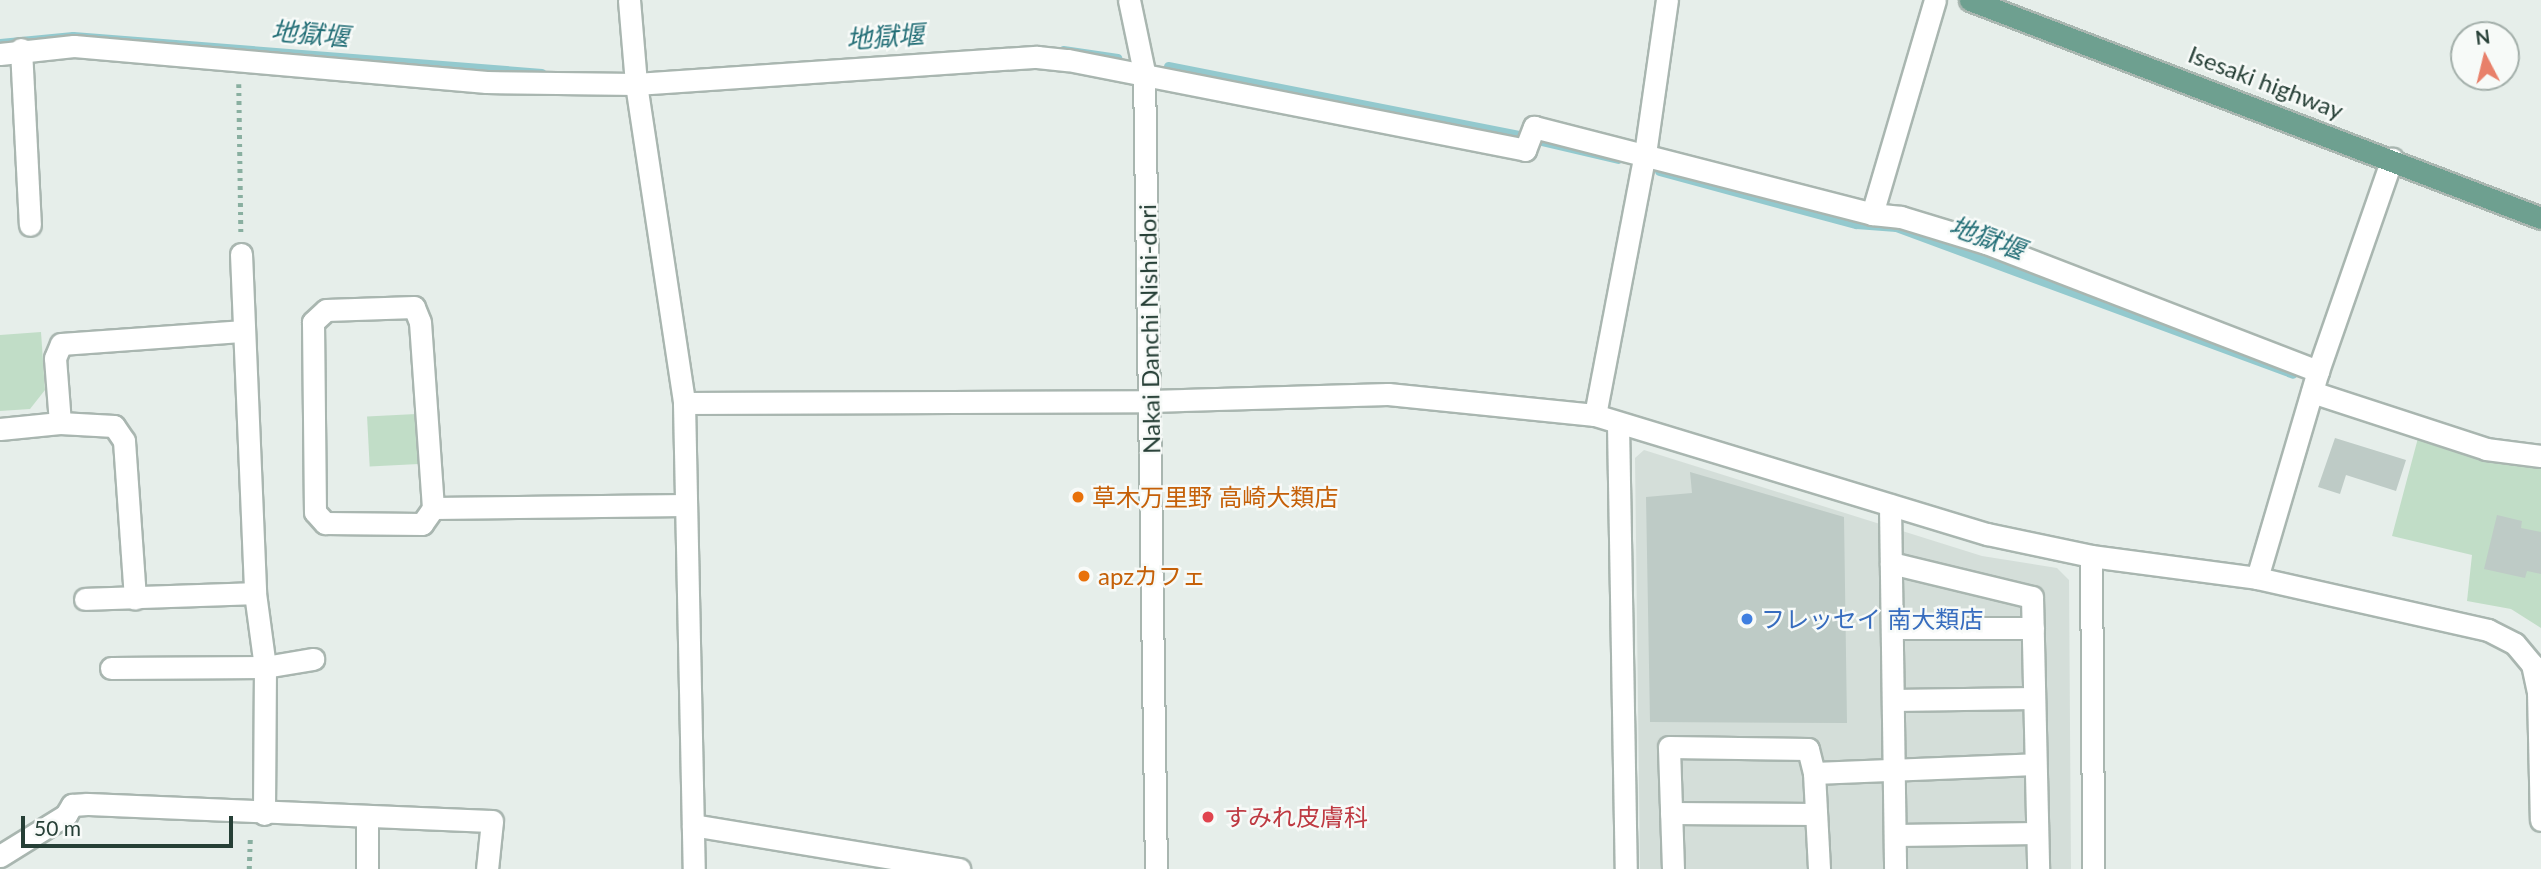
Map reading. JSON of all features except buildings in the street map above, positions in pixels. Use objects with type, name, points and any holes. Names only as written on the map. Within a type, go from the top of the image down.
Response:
[{"type":"main road","name":"Isesaki highway","points":[[1970,0],[2541,218]]},
{"type":"street","points":[[629,0],[636,84],[684,403],[694,869]]},
{"type":"street","name":"Nakai Danchi Nishi-dori","points":[[1129,0],[1144,72],[1156,869]]},
{"type":"street","points":[[1595,415],[1645,153],[1667,0]]},
{"type":"street","points":[[1872,214],[1935,0]]},
{"type":"street","points":[[0,54],[74,46],[486,82],[636,84],[1037,57],[1144,72],[1525,150],[1534,127],[1645,153],[1872,214],[1901,216],[1986,243],[2315,381],[2486,449],[2541,456]]},
{"type":"street","points":[[21,50],[30,225]]},
{"type":"street","points":[[2257,578],[2315,381],[2392,159]]},
{"type":"street","points":[[241,254],[241,331],[255,593],[265,667],[258,814]]},
{"type":"street","points":[[414,307],[420,322],[433,508],[422,524],[325,523],[315,512],[313,322],[326,310],[414,307]]},
{"type":"street","points":[[60,423],[55,358],[61,344],[241,331]]},
{"type":"street","points":[[684,403],[1150,401],[1388,394],[1595,415],[1987,534],[2091,556],[2257,578],[2488,630],[2515,644],[2537,664],[2541,820]]},
{"type":"street","points":[[0,429],[60,423],[114,426],[124,441],[135,598]]},
{"type":"street","points":[[1618,424],[1626,869]]},
{"type":"street","points":[[433,508],[686,505]]},
{"type":"street","points":[[1890,505],[1895,869]]},
{"type":"street","points":[[2091,556],[2093,869]]},
{"type":"street","points":[[1891,563],[2032,597],[2038,869]]},
{"type":"street","points":[[85,599],[255,593]]},
{"type":"street","points":[[1892,628],[2032,628]]},
{"type":"street","points":[[111,667],[265,667],[313,659]]},
{"type":"street","points":[[1893,700],[2034,698]]},
{"type":"street","points":[[1673,869],[1669,747],[1808,749],[1814,773],[1819,869]]},
{"type":"street","points":[[1814,773],[2035,764]]},
{"type":"street","points":[[0,856],[66,815],[72,806],[367,819],[492,821],[487,869]]},
{"type":"street","points":[[1671,813],[1816,814]]},
{"type":"street","points":[[367,819],[367,869]]},
{"type":"street","points":[[693,825],[959,869]]},
{"type":"street","points":[[1895,835],[2037,833]]},
{"type":"path","points":[[239,62],[241,254]]},
{"type":"path","points":[[248,869],[258,814]]},
{"type":"shaded area","points":[[1644,450],[1982,556],[2057,568],[2069,580],[2071,869],[1640,869],[1635,458]]},
{"type":"green space","points":[[41,332],[45,390],[30,409],[0,411],[0,335]]},
{"type":"green space","points":[[416,414],[419,464],[370,466],[367,417]]},
{"type":"green space","points":[[2418,438],[2541,466],[2541,628],[2511,609],[2467,601],[2472,555],[2392,536]]},
{"type":"waterway","name":"地獄堰","points":[[0,43],[73,36],[542,73]]},
{"type":"waterway","name":"地獄堰","points":[[1063,50],[1117,58]]},
{"type":"waterway","name":"地獄堰","points":[[1168,66],[1521,135]]},
{"type":"waterway","name":"地獄堰","points":[[1542,141],[1618,159]]},
{"type":"waterway","name":"地獄堰","points":[[1659,171],[1856,224],[1896,227],[2293,374]]},
{"type":"place","name":"草木万里野 高崎大類店","points":[[1078,497]]},
{"type":"place","name":"apzカフェ","points":[[1084,576]]},
{"type":"place","name":"フレッセイ 南大類店","points":[[1747,619]]},
{"type":"place","name":"すみれ皮膚科","points":[[1208,817]]}]
